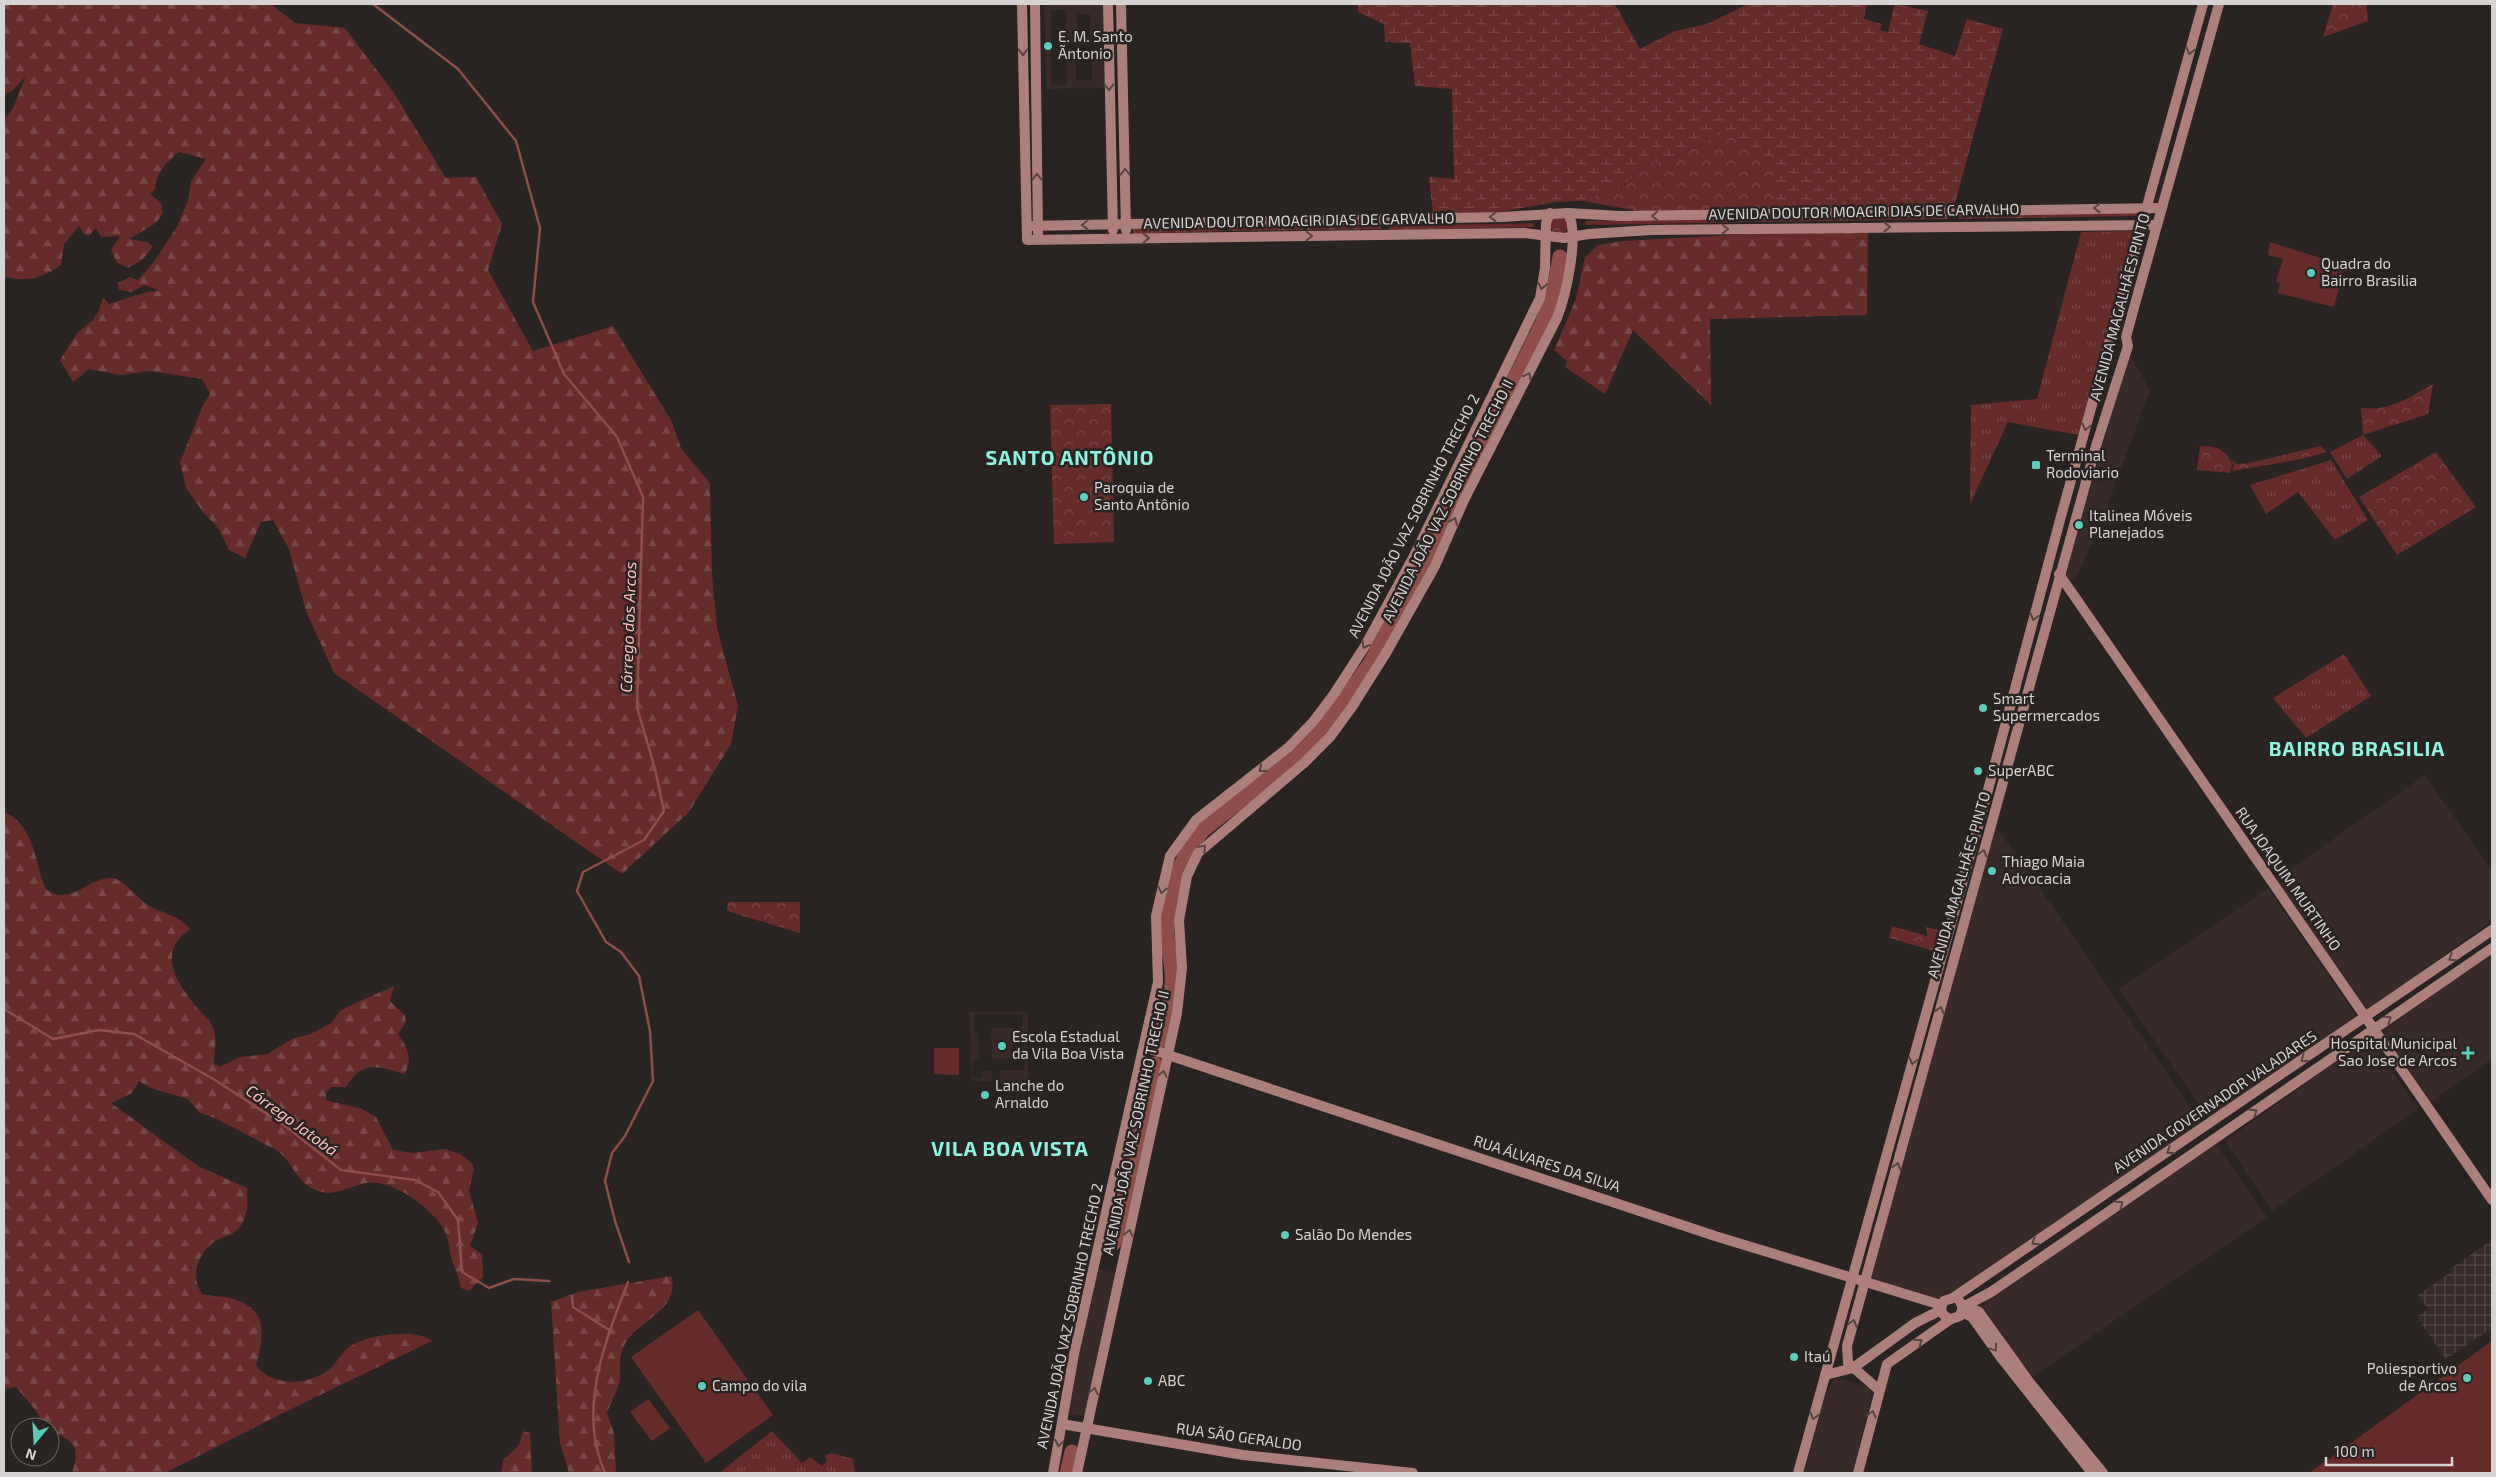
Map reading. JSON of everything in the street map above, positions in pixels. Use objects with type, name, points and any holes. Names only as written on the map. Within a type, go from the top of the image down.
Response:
[{"type":"street","points":[[1022,4],[1027,226]]},
{"type":"street","points":[[1035,4],[1038,240]]},
{"type":"street","points":[[1108,4],[1113,238]]},
{"type":"street","points":[[1121,4],[1126,238]]},
{"type":"street","name":"AVENIDA MAGALHÃES PINTO","points":[[1798,1473],[1982,816],[2049,561],[2203,4]]},
{"type":"street","name":"AVENIDA MAGALHÃES PINTO","points":[[1853,1368],[1848,1363],[1847,1346],[1864,1282],[2096,446],[2128,346],[2126,337],[2219,4]]},
{"type":"street","points":[[2168,128],[2183,133]]},
{"type":"street","name":"AVENIDA DOUTOR MOACIR DIAS DE CARVALHO","points":[[2157,225],[2142,223],[1689,230],[1588,234],[1571,237],[1547,237],[1515,233],[1027,240],[1027,226],[1502,217],[1550,213],[1620,216],[2162,208]]},
{"type":"street","name":"AVENIDA JOÃO VAZ SOBRINHO TRECHO 2","points":[[1053,1473],[1074,1354],[1146,1048],[1158,982],[1156,916],[1170,856],[1196,820],[1289,747],[1313,722],[1365,646],[1414,556],[1536,306],[1543,284],[1547,237],[1546,223],[1550,213]]},
{"type":"street","points":[[1568,213],[1573,224],[1571,237]]},
{"type":"street","points":[[1688,215],[1689,230]]},
{"type":"street","name":"AVENIDA JOÃO VAZ SOBRINHO TRECHO II","points":[[1077,1473],[1166,1053],[1177,1013],[1182,968],[1179,920],[1187,876],[1198,853],[1304,763],[1330,736],[1386,653],[1435,566],[1464,500],[1557,318],[1567,287],[1571,237]]},
{"type":"street","name":"RUA JOAQUIM MURTINHO","points":[[2049,561],[2492,1200]]},
{"type":"street","points":[[2043,584],[2057,589]]},
{"type":"street","name":"AVENIDA GOVERNADOR VALADARES","points":[[1953,1298],[2492,930]]},
{"type":"street","name":"AVENIDA GOVERNADOR VALADARES","points":[[1962,1309],[1991,1292],[2095,1222],[2492,948]]},
{"type":"street","name":"RUA ÁLVARES DA SILVA","points":[[1146,1048],[1166,1053],[1715,1236],[1941,1307]]},
{"type":"street","points":[[1895,1124],[1908,1127]]},
{"type":"street","points":[[2086,1209],[2095,1222]]},
{"type":"street","points":[[1826,1372],[1853,1368],[1915,1323],[1941,1307],[1948,1298],[1961,1302],[1962,1309],[1956,1319],[1951,1319],[1887,1364],[1878,1389],[1858,1473]]},
{"type":"street","points":[[1941,1307],[1943,1314],[1951,1319]]},
{"type":"street","points":[[1962,1309],[1972,1317],[2002,1359],[2092,1473]]},
{"type":"street","points":[[1962,1309],[1973,1309],[1979,1312],[2030,1383],[2102,1473]]},
{"type":"street","points":[[1853,1368],[1878,1389]]},
{"type":"street","name":"RUA SÃO GERALDO","points":[[1062,1424],[1244,1455],[1413,1473]]},
{"type":"shaded area","name":"E. M. Santo Ãntonio","points":[[1044,4],[1105,4],[1107,88],[1046,89]],"holes":[[[1051,10],[1066,10],[1066,43],[1077,43],[1077,14],[1090,14],[1090,43],[1104,43],[1104,52],[1092,52],[1092,80],[1076,80],[1076,49],[1066,49],[1067,85],[1051,85]]]},
{"type":"shaded area","points":[[2129,354],[2150,390],[2102,520],[2078,574],[2071,580],[2065,575]]},
{"type":"shaded area","points":[[2425,775],[2492,871],[2492,921],[2367,1010],[2275,880]]},
{"type":"shaded area","points":[[1994,831],[1999,831],[2022,862],[2201,1123],[1943,1303],[1870,1281]]},
{"type":"shaded area","points":[[2268,888],[2358,1018],[2209,1119],[2119,989]]},
{"type":"shaded area","points":[[2492,952],[2492,1059],[2431,1102],[2381,1032]]},
{"type":"shaded area","name":"Escola Estadual da Vila Boa Vista","points":[[969,1012],[1028,1012],[1028,1084],[972,1081]],"holes":[[[974,1014],[1023,1014],[1023,1028],[991,1028],[992,1059],[1013,1058],[1013,1034],[1024,1034],[1024,1070],[1000,1070],[1000,1078],[992,1078],[991,1071],[983,1071],[983,1078],[973,1078],[973,1060],[979,1059],[978,1033],[974,1033]]]},
{"type":"shaded area","points":[[2370,1038],[2418,1109],[2272,1211],[2225,1141]]},
{"type":"shaded area","points":[[2216,1144],[2267,1217],[2029,1379],[1978,1306]]},
{"type":"shaded area","points":[[2492,1240],[2492,1328],[2446,1359],[2417,1317],[2428,1309],[2418,1295],[2451,1272],[2450,1269]]},
{"type":"shaded area","points":[[1094,1268],[1120,1274],[1089,1417],[1064,1413]]},
{"type":"shaded area","points":[[1834,1377],[1873,1388],[1853,1473],[1805,1473],[1820,1411]]},
{"type":"green space","points":[[4,4],[271,4],[295,23],[345,28],[394,93],[446,178],[476,177],[502,224],[488,270],[533,351],[613,326],[671,420],[681,448],[710,483],[712,574],[717,628],[738,706],[731,744],[689,812],[622,874],[334,673],[306,611],[289,549],[273,520],[261,522],[245,558],[229,550],[219,529],[203,512],[186,488],[180,462],[203,405],[210,394],[202,379],[150,371],[121,375],[89,369],[73,382],[60,360],[78,332],[93,320],[99,310],[103,297],[109,304],[141,294],[160,291],[144,285],[132,292],[119,290],[118,283],[130,277],[138,280],[153,263],[178,225],[188,200],[191,181],[206,159],[179,152],[160,172],[155,189],[150,194],[161,203],[163,213],[156,223],[129,239],[147,242],[153,247],[141,261],[128,268],[117,263],[111,250],[120,236],[101,237],[96,228],[89,236],[84,234],[79,226],[64,244],[61,265],[35,278],[6,277],[4,280],[4,120],[13,108],[26,76],[11,92],[4,93]]},
{"type":"green space","points":[[1358,4],[1615,4],[1640,49],[1675,31],[1707,24],[1748,4],[1821,4],[1829,6],[1830,4],[1867,4],[1864,19],[1882,24],[1880,30],[1888,32],[1895,4],[1928,11],[1919,44],[1955,56],[1967,19],[2003,29],[1954,206],[1778,212],[1720,135],[1683,154],[1642,167],[1626,184],[1582,201],[1557,202],[1499,212],[1433,214],[1429,177],[1454,179],[1452,89],[1415,86],[1410,43],[1385,42],[1384,24],[1358,12]]},
{"type":"green space","points":[[2333,4],[2366,4],[2368,21],[2323,37]]},
{"type":"green space","points":[[1719,135],[1736,136],[1772,167],[1778,212],[1645,212],[1582,201],[1626,184],[1642,167],[1683,154]]},
{"type":"green space","points":[[2140,211],[2139,216],[1959,219],[1958,213]]},
{"type":"green space","points":[[1948,214],[1948,219],[1586,225],[1585,221]]},
{"type":"green space","points":[[1559,216],[1565,219],[1568,225],[1565,231],[1559,234],[1553,231],[1550,225],[1553,219]]},
{"type":"green space","points":[[1533,223],[1534,227],[1389,230],[1389,226]]},
{"type":"green space","points":[[1224,226],[1224,231],[1134,234],[1133,229]]},
{"type":"green space","points":[[1229,226],[1303,226],[1303,230],[1229,231]]},
{"type":"green space","points":[[1381,226],[1381,229],[1307,230],[1307,227]]},
{"type":"green space","points":[[2140,231],[2079,435],[2008,422],[1970,504],[1971,405],[2037,399],[2081,232]]},
{"type":"green space","points":[[1868,232],[1867,315],[1710,319],[1711,405],[1633,330],[1605,394],[1565,367],[1567,361],[1554,350],[1576,299],[1585,257],[1598,245],[1623,241],[1750,234]]},
{"type":"green space","name":"Quadra do Bairro Brasilia","points":[[2270,242],[2345,266],[2334,307],[2278,293],[2280,283],[2276,281],[2283,259],[2268,255]]},
{"type":"green space","points":[[2433,384],[2428,414],[2363,435],[2361,408],[2381,407],[2399,402]]},
{"type":"green space","points":[[1111,404],[1114,542],[1054,544],[1050,405]]},
{"type":"green space","points":[[2363,435],[2382,456],[2347,479],[2330,452]]},
{"type":"green space","points":[[2200,446],[2220,449],[2232,464],[2230,473],[2197,470]]},
{"type":"green space","points":[[2321,446],[2327,452],[2302,459],[2232,471],[2234,465],[2230,459],[2237,464],[2249,463]]},
{"type":"green space","points":[[2436,452],[2476,507],[2397,555],[2359,497]]},
{"type":"green space","points":[[2331,460],[2368,520],[2335,540],[2298,492],[2266,514],[2250,485]]},
{"type":"green space","points":[[2344,654],[2371,696],[2306,738],[2273,698]]},
{"type":"green space","points":[[4,812],[16,819],[25,830],[31,842],[45,887],[50,892],[58,895],[66,894],[103,879],[115,879],[124,884],[145,903],[175,917],[190,929],[179,939],[173,949],[174,970],[178,981],[211,1024],[215,1040],[214,1064],[220,1067],[240,1057],[267,1054],[294,1038],[311,1034],[331,1023],[340,1011],[394,986],[390,1001],[405,1015],[406,1022],[398,1034],[408,1054],[409,1064],[407,1069],[404,1074],[378,1067],[365,1069],[358,1072],[346,1087],[331,1087],[326,1093],[326,1100],[362,1109],[376,1117],[393,1150],[413,1153],[445,1149],[460,1154],[472,1163],[474,1169],[469,1191],[478,1223],[470,1246],[482,1254],[483,1277],[469,1291],[461,1288],[444,1230],[431,1213],[410,1196],[387,1185],[376,1183],[366,1183],[330,1193],[318,1191],[304,1183],[284,1156],[278,1151],[215,1118],[200,1113],[188,1099],[151,1088],[139,1081],[132,1093],[111,1103],[198,1166],[247,1188],[247,1210],[244,1220],[233,1233],[217,1240],[205,1250],[198,1264],[196,1279],[202,1294],[239,1301],[250,1307],[257,1314],[262,1332],[256,1366],[263,1373],[280,1380],[299,1381],[318,1376],[327,1371],[354,1344],[371,1338],[404,1334],[424,1337],[432,1341],[289,1410],[165,1473],[72,1473],[76,1457],[74,1446],[66,1438],[60,1435],[60,1417],[40,1417],[16,1387],[4,1389]]},
{"type":"green space","points":[[728,902],[800,902],[800,933],[727,911]]},
{"type":"green space","points":[[1892,926],[1927,936],[1926,927],[1947,932],[1941,953],[1889,938]]},
{"type":"green space","points":[[934,1048],[959,1048],[959,1075],[934,1074]]},
{"type":"green space","points":[[671,1276],[673,1288],[670,1298],[656,1314],[630,1337],[622,1352],[619,1384],[607,1413],[614,1433],[616,1473],[569,1473],[560,1443],[551,1302],[578,1292]]},
{"type":"green space","name":"Campo do vila","points":[[698,1310],[773,1415],[706,1463],[631,1357]]},
{"type":"green space","name":"Poliesportivo de Arcos","points":[[2492,1341],[2492,1473],[2309,1473]]},
{"type":"green space","points":[[648,1399],[670,1428],[652,1441],[630,1412]]},
{"type":"green space","points":[[523,1431],[530,1433],[532,1473],[501,1473],[503,1460],[519,1445]]},
{"type":"green space","points":[[772,1431],[802,1463],[810,1457],[822,1466],[827,1461],[825,1455],[831,1453],[853,1459],[855,1473],[719,1473]]},
{"type":"waterway","name":"Córrego dos Arcos","points":[[373,4],[458,69],[516,141],[540,228],[533,302],[564,374],[617,437],[643,497],[637,707],[655,769],[664,811],[644,840],[583,872],[577,891],[606,942],[621,952],[639,976],[650,1031],[653,1081],[625,1136],[612,1153],[605,1181],[615,1221],[629,1262]]},
{"type":"waterway","points":[[1160,1041],[1172,985],[1167,938],[1169,904],[1176,876],[1188,851],[1204,829],[1298,756],[1322,731],[1371,662],[1419,571],[1542,324],[1552,300],[1560,257]]},
{"type":"waterway","name":"Córrego Jatobá","points":[[4,1009],[53,1039],[99,1030],[134,1034],[215,1080],[284,1125],[341,1170],[415,1180],[438,1192],[458,1220],[462,1272],[489,1288],[514,1279],[549,1281]]},
{"type":"waterway","points":[[1114,1243],[1155,1064]]},
{"type":"waterway","name":"Córrego dos Arcos","points":[[605,1473],[597,1449],[594,1425],[597,1376],[603,1352],[628,1282]]},
{"type":"waterway","name":"Córrego Jatobá","points":[[572,1297],[573,1307],[609,1330]]},
{"type":"waterway","points":[[1067,1473],[1072,1452]]},
{"type":"place","name":"E. M. Santo Ãntonio","points":[[1048,46]]},
{"type":"place","name":"Quadra do Bairro Brasilia","points":[[2311,273]]},
{"type":"place","name":"Terminal Rodoviario","points":[[2036,465]]},
{"type":"place","name":"Paroquia de Santo Antônio","points":[[1084,497]]},
{"type":"place","name":"Italinea Móveis Planejados","points":[[2079,525]]},
{"type":"place","name":"Smart Supermercados","points":[[1983,708]]},
{"type":"place","name":"SuperABC","points":[[1978,771]]},
{"type":"place","name":"Thiago Maia Advocacia","points":[[1992,871]]},
{"type":"place","name":"Escola Estadual da Vila Boa Vista","points":[[1002,1046]]},
{"type":"place","name":"Hospital Municipal Sao Jose de Arcos","points":[[2468,1053]]},
{"type":"place","name":"Lanche do Arnaldo","points":[[985,1095]]},
{"type":"place","name":"Salão Do Mendes","points":[[1285,1235]]},
{"type":"place","name":"Itaú","points":[[1794,1357]]},
{"type":"place","name":"Poliesportivo de Arcos","points":[[2467,1378]]},
{"type":"place","name":"ABC","points":[[1148,1381]]},
{"type":"place","name":"Campo do vila","points":[[702,1386]]},
{"type":"district","name":"SANTO ANTÔNIO","points":[[1070,458]]},
{"type":"district","name":"BAIRRO BRASILIA","points":[[2357,749]]},
{"type":"district","name":"VILA BOA VISTA","points":[[1010,1149]]}]
